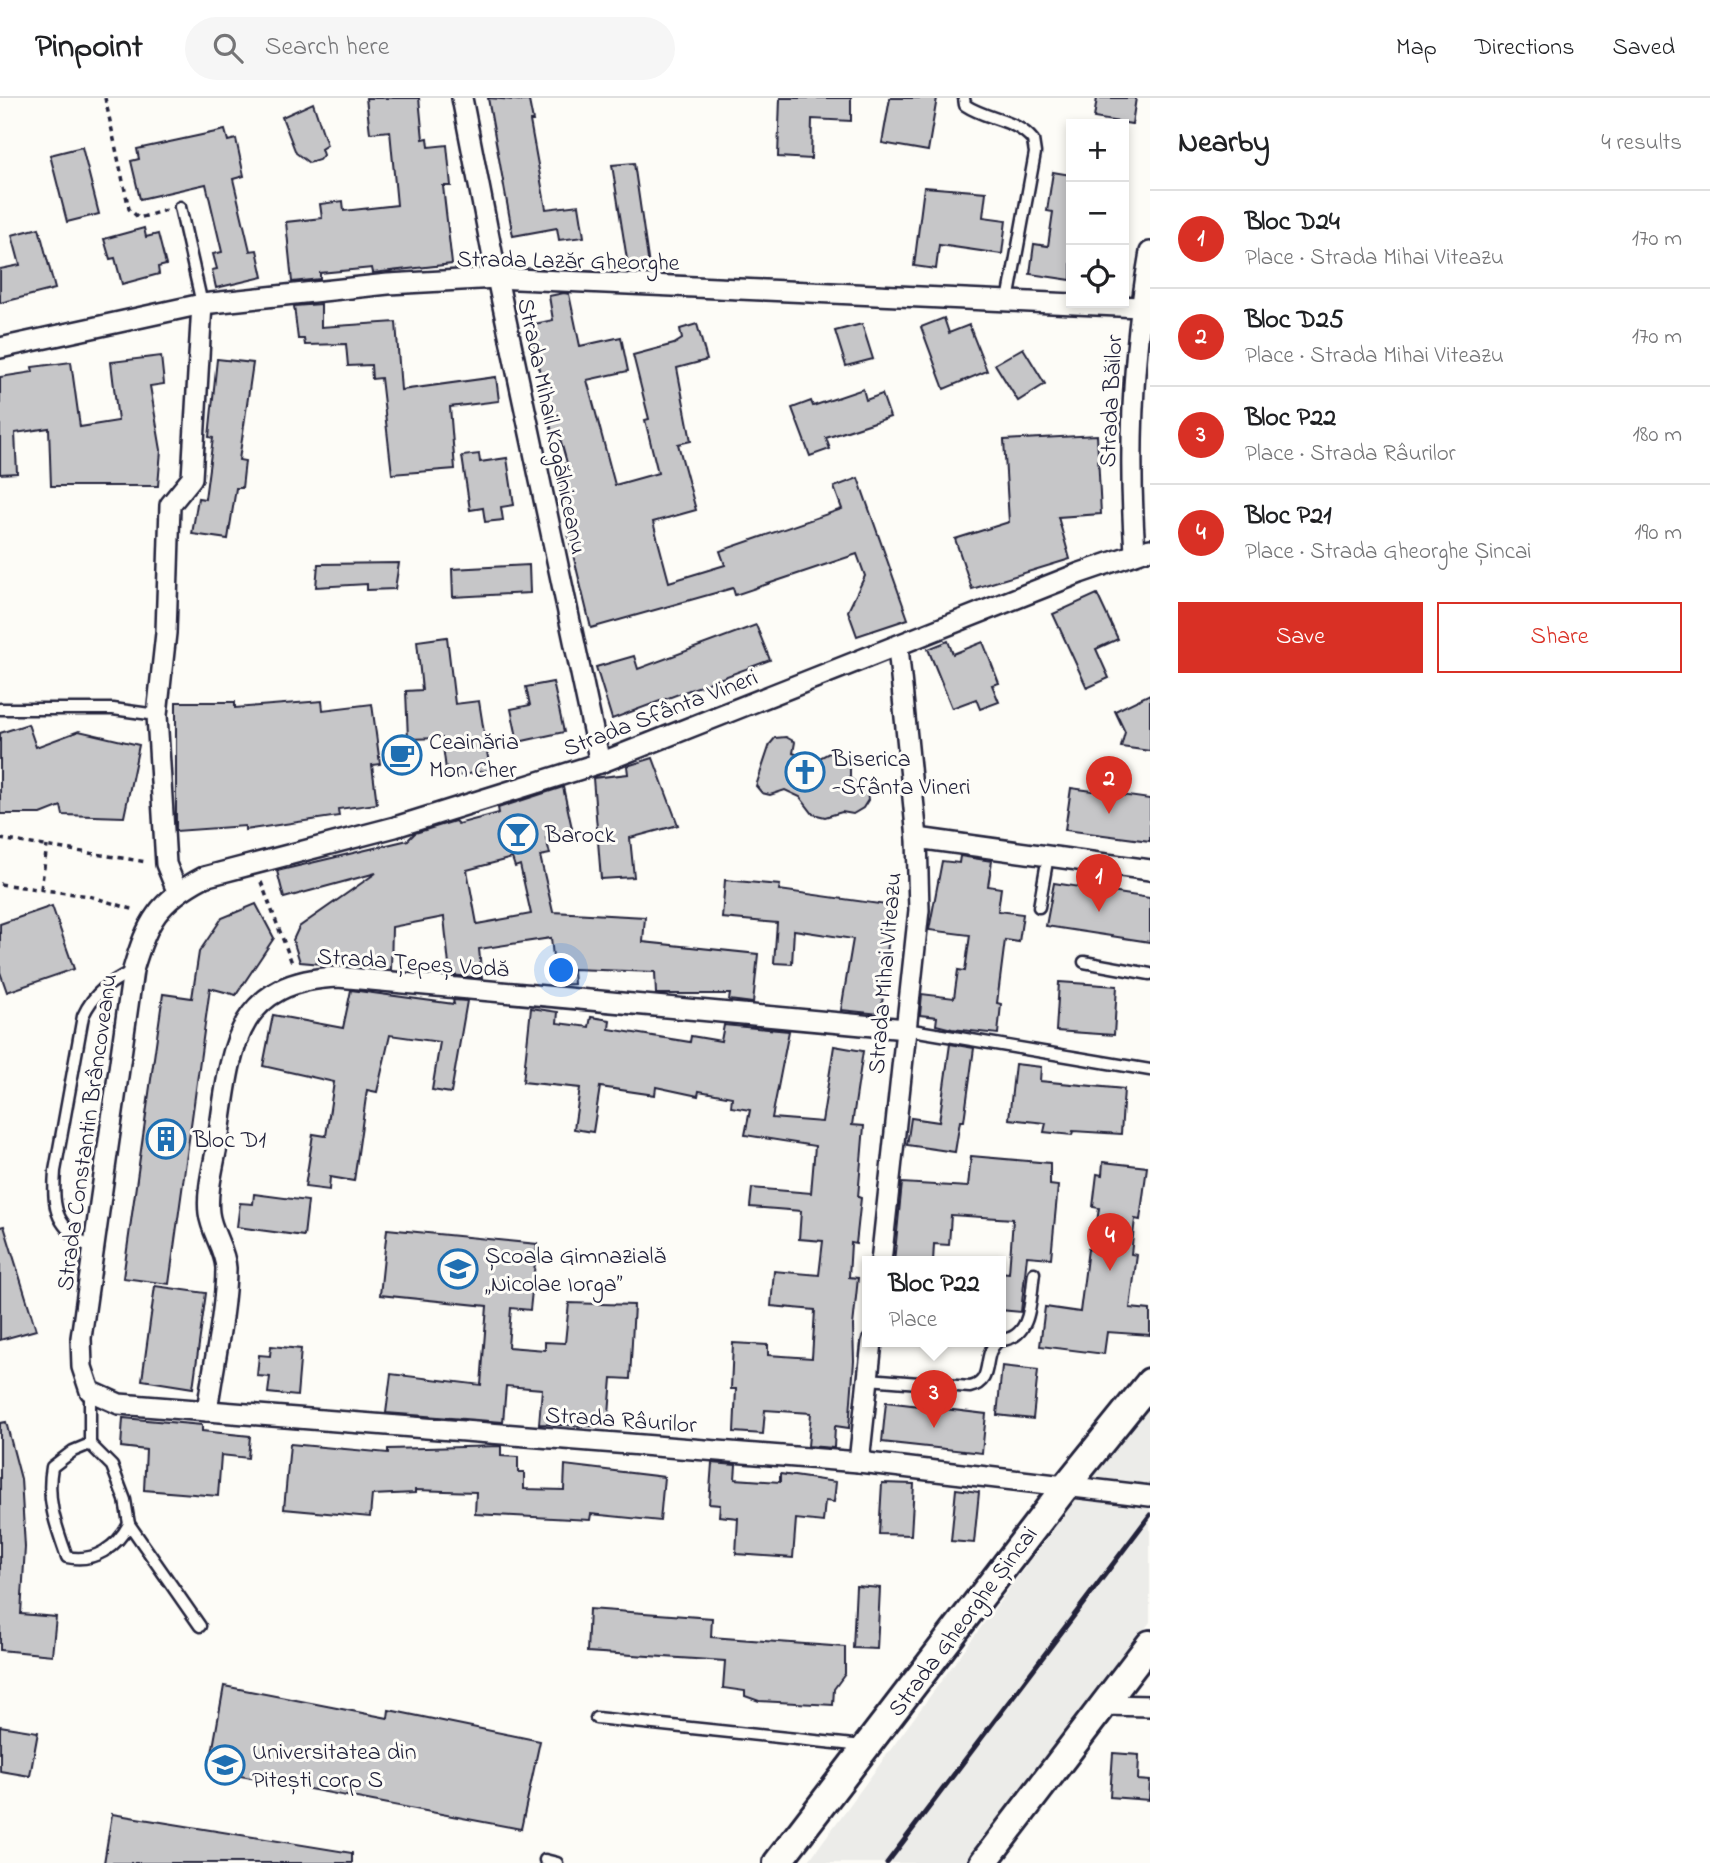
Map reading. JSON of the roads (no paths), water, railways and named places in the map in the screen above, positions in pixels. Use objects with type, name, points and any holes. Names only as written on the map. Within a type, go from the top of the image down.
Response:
[{"type":"main road","name":"Strada Gheorghe Șincai","points":[[776,1863],[1066,1486],[1150,1382]]},
{"type":"main road","points":[[983,1863],[1150,1644]]},
{"type":"street","name":"Strada Mihail Kogălniceanu","points":[[462,98],[497,278],[600,763]]},
{"type":"street","name":"Strada Băilor","points":[[1142,551],[1130,487],[1131,392],[1140,307],[1150,252]]},
{"type":"street","name":"Strada Lazăr Gheorghe","points":[[0,348],[202,304],[388,284],[497,278],[1140,307]]},
{"type":"street","points":[[177,891],[166,864],[157,715],[166,633],[170,505],[192,478],[202,304]]},
{"type":"street","name":"Strada Sfânta Vineri","points":[[177,891],[204,877],[395,827],[600,763],[1142,551]]},
{"type":"street","name":"Strada Mihai Viteazu","points":[[882,1256],[919,909],[917,838],[898,647]]},
{"type":"street","points":[[917,838],[1150,870]]},
{"type":"street","name":"Strada Constantin Brâncoveanu","points":[[90,1391],[82,1367],[81,1338],[133,970],[153,915],[177,891]]},
{"type":"street","name":"Strada Țepeș Vodă","points":[[207,1411],[226,1268],[208,1209],[231,1053],[242,1028],[258,1006],[272,994],[298,980],[338,977],[906,1029]]},
{"type":"street","points":[[859,1462],[871,1347]]},
{"type":"street","name":"Strada Râurilor","points":[[90,1391],[119,1404],[859,1462],[1150,1496]]},
{"type":"street","points":[[1103,1705],[1150,1706]]},
{"type":"lane","points":[[964,98],[965,105],[976,113],[1014,125],[1033,140],[1035,153],[1008,301]]},
{"type":"lane","points":[[180,206],[202,304]]},
{"type":"lane","points":[[0,709],[113,709],[157,715]]},
{"type":"lane","points":[[1039,908],[1048,856]]},
{"type":"lane","points":[[1084,962],[1150,974]]},
{"type":"lane","points":[[93,1250],[70,1234],[57,1217],[53,1196],[55,1171],[83,1016],[90,1000],[101,988],[133,970]]},
{"type":"lane","points":[[906,1029],[1150,1070]]},
{"type":"lane","points":[[1006,1340],[1013,1340],[1021,1333],[1027,1321],[1034,1273]]},
{"type":"lane","points":[[868,1379],[970,1387],[979,1385],[985,1379],[993,1347]]},
{"type":"lane","points":[[90,1391],[90,1444],[112,1466],[125,1500],[129,1524],[200,1626]]},
{"type":"lane","points":[[90,1444],[73,1451],[52,1467],[48,1489],[54,1523],[67,1557],[82,1560],[103,1552],[121,1539],[129,1524]]},
{"type":"lane","points":[[596,1718],[866,1746]]},
{"type":"lane","points":[[545,1860],[556,1863]]},
{"type":"railway","points":[[887,1863],[1150,1515]]},
{"type":"place","name":"Ceainăria Mon Cher","points":[[402,755]]},
{"type":"place","name":"Biserica -Sfânta Vineri","points":[[805,772]]},
{"type":"place","name":"Bloc D25","points":[[1109,814]]},
{"type":"place","name":"Barock","points":[[518,834]]},
{"type":"place","name":"Bloc D24","points":[[1099,912]]},
{"type":"place","name":"Bloc D1","points":[[166,1139]]},
{"type":"place","name":"Școala Gimnazială „Nicolae Iorga”","points":[[458,1269]]},
{"type":"place","name":"Bloc P21","points":[[1110,1271]]},
{"type":"place","name":"Bloc P22","points":[[934,1428]]},
{"type":"place","name":"Universitatea din Pitești corp S","points":[[225,1765]]}]
